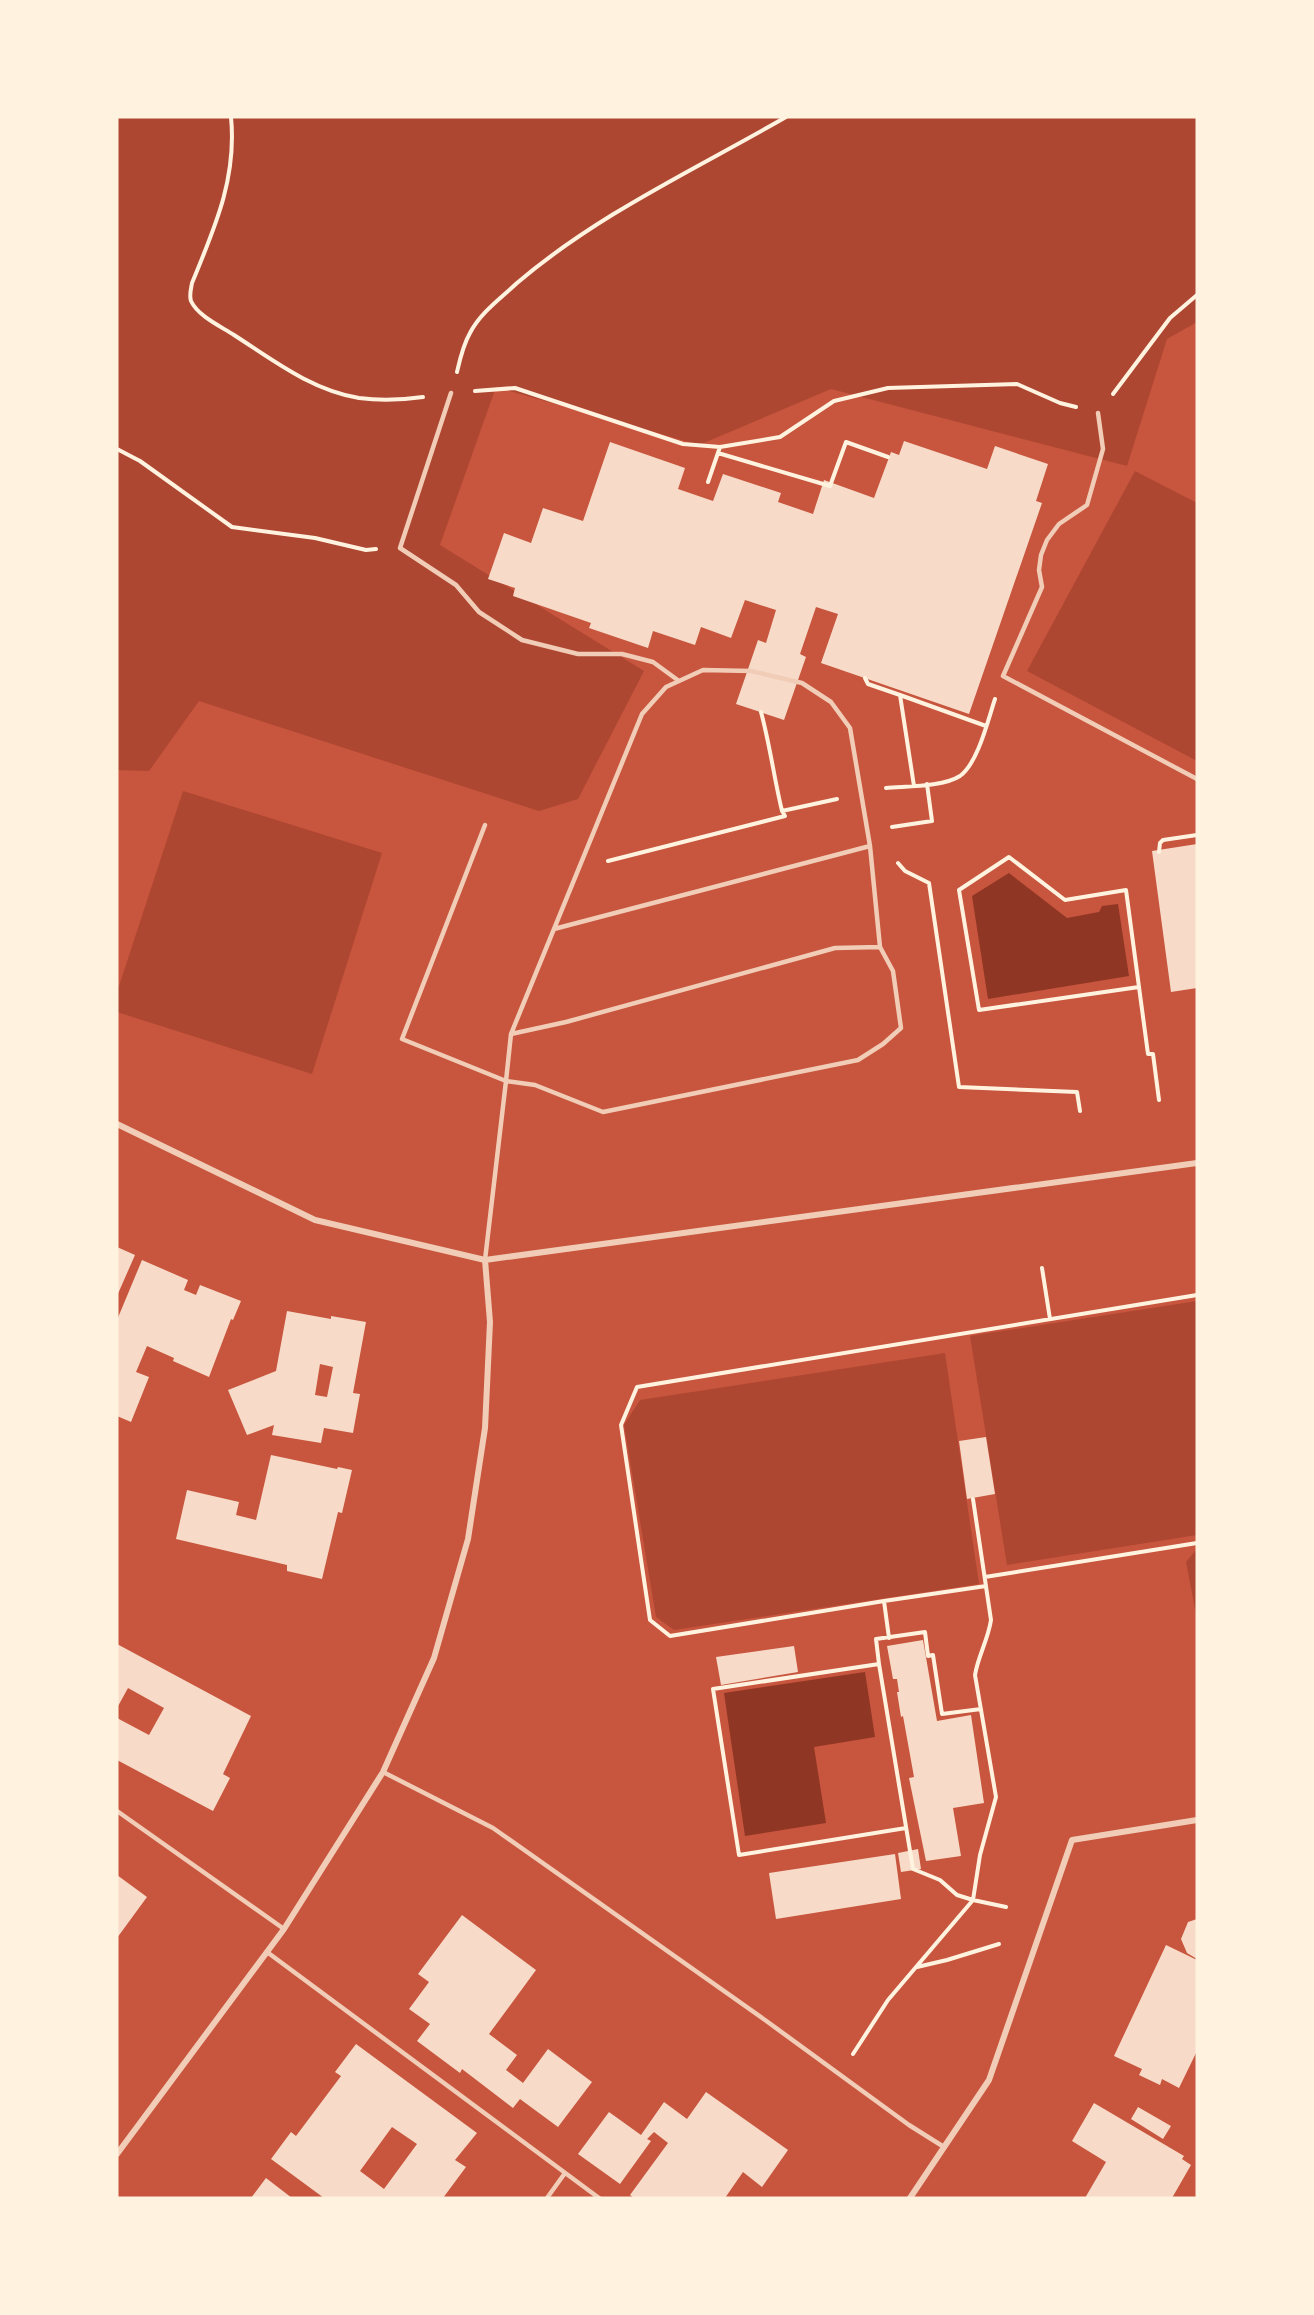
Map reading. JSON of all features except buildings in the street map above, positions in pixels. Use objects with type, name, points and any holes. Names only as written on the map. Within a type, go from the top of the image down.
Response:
[{"type":"street","points":[[117,1124],[315,1220],[485,1260],[1197,1163]]},
{"type":"street","points":[[117,2154],[284,1929],[383,1772],[434,1658],[468,1539],[485,1416],[490,1323],[485,1260]]},
{"type":"street","points":[[910,2198],[988,2080],[1072,1840],[1197,1820]]},
{"type":"lane","points":[[451,393],[400,548],[456,585],[479,612],[522,640],[579,654],[622,654],[653,662],[679,681]]},
{"type":"lane","points":[[1098,413],[1103,449],[1087,505],[1059,524],[1047,540],[1041,555],[1039,570],[1042,587],[1003,676],[1197,779]]},
{"type":"lane","points":[[485,825],[402,1039],[506,1081],[535,1085],[603,1112],[858,1060],[883,1044],[901,1028],[893,970],[880,947],[870,846],[850,728],[831,702],[802,683],[751,671],[703,670],[666,687],[642,714],[511,1034],[506,1081],[485,1260]]},
{"type":"lane","points":[[554,929],[870,846]]},
{"type":"lane","points":[[511,1034],[566,1022],[835,948],[880,947]]},
{"type":"lane","points":[[383,1772],[493,1828],[944,2147]]},
{"type":"lane","points":[[117,1811],[284,1929]]},
{"type":"lane","points":[[267,1952],[599,2198]]},
{"type":"lane","points":[[547,2198],[566,2173]]},
{"type":"path","points":[[231,117],[232,150],[228,182],[220,213],[190,293],[191,301],[198,310],[288,371],[336,392],[358,398],[402,400],[515,388],[683,444],[720,447],[780,437],[834,401],[888,388],[1017,384],[1060,403],[1098,413],[1170,318],[1197,295]]},
{"type":"path","points":[[451,393],[470,333],[497,301],[522,279],[560,249],[621,208],[786,117]]},
{"type":"path","points":[[718,453],[830,486],[846,442],[888,457]]},
{"type":"path","points":[[708,482],[720,447]]},
{"type":"path","points":[[117,449],[140,461],[232,527],[315,538],[366,549],[400,548]]},
{"type":"path","points":[[782,811],[885,788],[938,783],[960,776],[972,760],[1003,676]]},
{"type":"path","points":[[865,678],[868,684],[986,727]]},
{"type":"path","points":[[900,696],[914,786]]},
{"type":"path","points":[[579,868],[785,816],[770,761],[771,749],[761,712]]},
{"type":"path","points":[[891,827],[932,821],[927,784]]},
{"type":"path","points":[[1159,852],[1160,843],[1163,840],[1197,835]]},
{"type":"path","points":[[1138,987],[979,1010],[959,890],[1009,857],[1065,900],[1126,890],[1148,1054],[1153,1054],[1159,1100]]},
{"type":"path","points":[[1042,1268],[1050,1319]]},
{"type":"path","points":[[986,1586],[670,1636],[650,1620],[621,1425],[637,1387],[1197,1295]]},
{"type":"path","points":[[839,2074],[888,2000],[973,1900],[980,1855],[996,1797],[975,1675],[988,1637],[991,1620],[973,1499]]},
{"type":"path","points":[[985,1577],[1197,1543]]},
{"type":"path","points":[[884,1601],[889,1638]]},
{"type":"path","points":[[981,1709],[942,1714],[933,1655],[928,1656],[925,1632],[876,1640],[913,1869],[940,1880],[957,1895],[1006,1907]]},
{"type":"path","points":[[879,1664],[713,1689],[739,1855],[906,1828]]},
{"type":"path","points":[[916,1966],[999,1944]]},
{"type":"shaded area","points":[[117,117],[1197,117],[1197,322],[1167,339],[1127,466],[831,389],[699,445],[496,387],[440,545],[644,671],[578,799],[539,811],[199,701],[149,771],[117,770]]},
{"type":"shaded area","points":[[1135,471],[1197,503],[1197,761],[1027,671]]},
{"type":"shaded area","points":[[183,791],[382,853],[312,1074],[117,1012],[117,992]]},
{"type":"shaded area","points":[[1009,873],[1067,918],[1099,912],[1102,906],[1118,904],[1129,976],[988,999],[972,896]]},
{"type":"shaded area","points":[[1197,1301],[1197,1535],[1007,1565],[970,1336]]},
{"type":"shaded area","points":[[945,1353],[979,1584],[674,1630],[656,1617],[624,1425],[640,1400]]},
{"type":"shaded area","points":[[1197,1551],[1197,1619],[1186,1562]]},
{"type":"shaded area","points":[[865,1672],[875,1737],[814,1747],[826,1823],[745,1836],[724,1693]]}]
